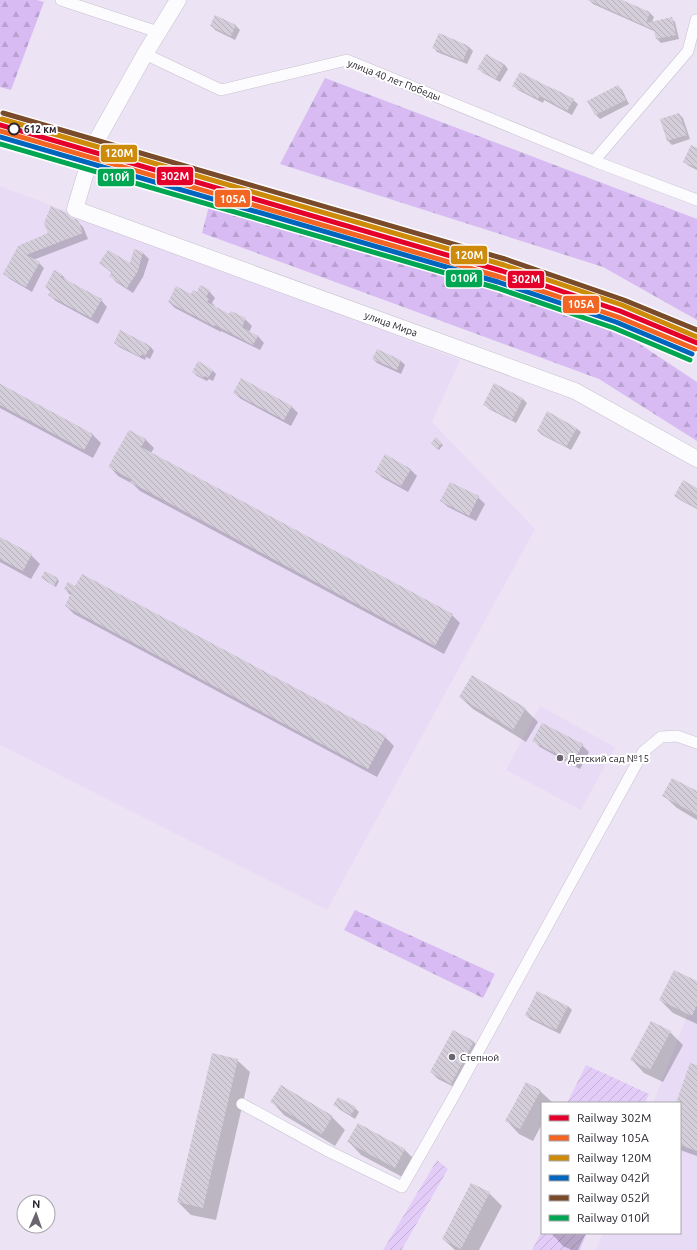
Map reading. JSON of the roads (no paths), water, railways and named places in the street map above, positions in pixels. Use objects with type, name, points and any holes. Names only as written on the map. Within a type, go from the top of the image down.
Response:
[{"type":"street","points":[[62,0],[158,32]]},
{"type":"street","points":[[145,54],[178,0]]},
{"type":"street","points":[[594,161],[688,51],[697,20]]},
{"type":"street","name":"улица 40 лет Победы","points":[[145,54],[221,90],[347,60],[594,161],[697,200]]},
{"type":"street","name":"улица Мира","points":[[145,54],[94,145],[75,209],[575,391],[697,459]]},
{"type":"street","points":[[242,1104],[326,1150],[402,1187],[643,752],[661,737],[677,736],[697,743]]},
{"type":"rail line","name":"052Й","points":[[3,113],[505,259],[624,300],[697,330]]},
{"type":"rail line","name":"120М","points":[[2,119],[504,265],[622,305],[697,337]]},
{"type":"rail line","name":"302М","points":[[0,125],[502,271],[620,311],[697,343]]},
{"type":"rail line","name":"105А","points":[[0,131],[500,277],[618,317],[695,349]]},
{"type":"rail line","name":"042Й","points":[[0,137],[498,282],[616,322],[692,354]]},
{"type":"rail line","name":"010Й","points":[[0,144],[497,288],[614,328],[690,360]]},
{"type":"place","name":"612 км","points":[[14,129]]},
{"type":"place","name":"Детский сад №15","points":[[560,758]]},
{"type":"place","name":"Степной","points":[[452,1057]]}]
